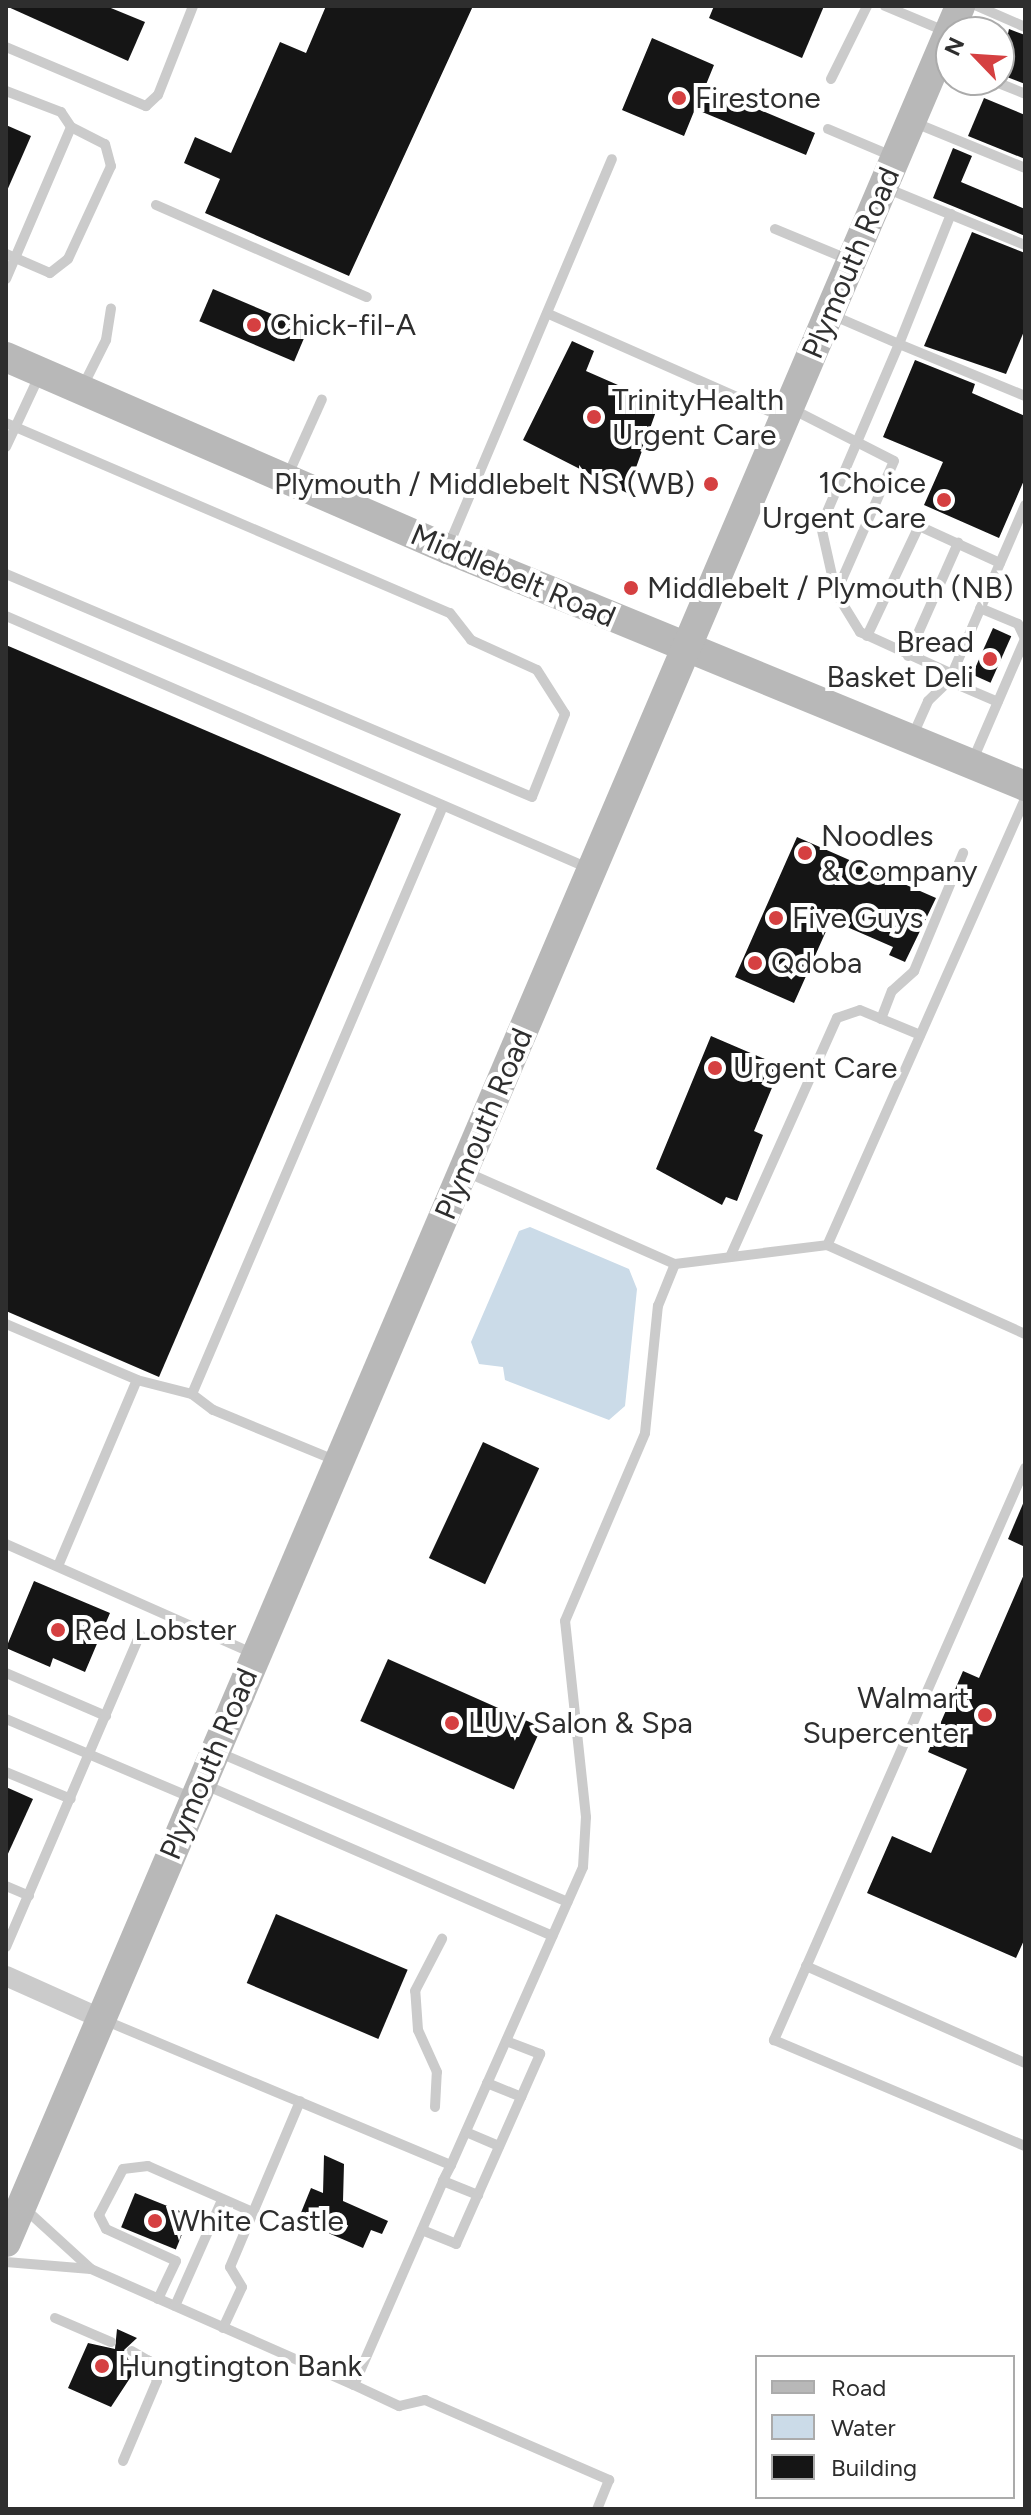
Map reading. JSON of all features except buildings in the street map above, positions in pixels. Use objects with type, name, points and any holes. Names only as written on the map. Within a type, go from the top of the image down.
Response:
[{"type":"main road","name":"Plymouth Road","points":[[12,2224],[935,70]]},
{"type":"main road","name":"Middlebelt Road","points":[[6,357],[448,549],[1024,785]]},
{"type":"street","points":[[6,1976],[102,2019]]},
{"type":"lane","points":[[6,47],[146,106],[158,95],[193,6]]},
{"type":"lane","points":[[831,79],[867,6]]},
{"type":"lane","points":[[885,6],[935,33]]},
{"type":"lane","points":[[977,6],[1025,27]]},
{"type":"lane","points":[[6,91],[61,112],[71,127],[105,144],[111,166],[68,259],[50,273],[11,256]]},
{"type":"lane","points":[[911,121],[1025,168]]},
{"type":"lane","points":[[6,279],[11,256],[71,127]]},
{"type":"lane","points":[[828,129],[896,158]]},
{"type":"lane","points":[[448,549],[551,315],[612,159]]},
{"type":"lane","points":[[884,187],[1025,245]]},
{"type":"lane","points":[[156,205],[367,297]]},
{"type":"lane","points":[[951,214],[821,526],[836,593],[850,623],[867,636],[998,702]]},
{"type":"lane","points":[[775,229],[852,261]]},
{"type":"lane","points":[[81,389],[106,340],[111,308]]},
{"type":"lane","points":[[830,314],[1025,396]]},
{"type":"lane","points":[[551,315],[859,440],[894,461],[836,593]]},
{"type":"lane","points":[[6,447],[11,425],[41,372]]},
{"type":"lane","points":[[286,479],[322,399]]},
{"type":"lane","points":[[6,574],[532,797],[565,714],[537,670],[471,640],[450,613],[11,425]]},
{"type":"lane","points":[[911,739],[928,701],[950,678],[1025,505]]},
{"type":"lane","points":[[867,636],[914,529],[958,543],[1000,563]]},
{"type":"lane","points":[[908,656],[958,543]]},
{"type":"lane","points":[[971,764],[1024,631],[980,608]]},
{"type":"lane","points":[[6,616],[593,870]]},
{"type":"lane","points":[[827,1245],[920,1035],[1024,785]]},
{"type":"lane","points":[[192,1394],[443,806]]},
{"type":"lane","points":[[881,1019],[892,991],[914,971],[963,853]]},
{"type":"lane","points":[[730,1257],[837,1018],[860,1010],[920,1035]]},
{"type":"lane","points":[[464,1171],[675,1264],[827,1245],[1025,1334]]},
{"type":"lane","points":[[354,2385],[583,1867],[586,1817],[565,1621],[645,1433],[658,1306],[675,1264]]},
{"type":"lane","points":[[6,1324],[137,1380],[192,1394],[213,1410],[339,1462]]},
{"type":"lane","points":[[58,1566],[137,1380]]},
{"type":"lane","points":[[1025,1468],[774,2040],[1025,2146]]},
{"type":"lane","points":[[6,1544],[256,1655]]},
{"type":"lane","points":[[6,1947],[140,1635]]},
{"type":"lane","points":[[6,1673],[106,1716]]},
{"type":"lane","points":[[6,1719],[89,1755],[197,1791],[552,1936]]},
{"type":"lane","points":[[215,1751],[567,1902]]},
{"type":"lane","points":[[6,1772],[71,1799]]},
{"type":"lane","points":[[6,1886],[29,1896]]},
{"type":"lane","points":[[435,2107],[437,2072],[418,2030],[415,1991],[442,1939]]},
{"type":"lane","points":[[806,1966],[1025,2063]]},
{"type":"lane","points":[[102,2019],[451,2165]]},
{"type":"lane","points":[[422,2230],[456,2244],[478,2195],[540,2054],[506,2041]]},
{"type":"lane","points":[[487,2083],[521,2097]]},
{"type":"lane","points":[[223,2328],[242,2287],[230,2267],[300,2101]]},
{"type":"lane","points":[[466,2132],[499,2146]]},
{"type":"lane","points":[[158,2299],[176,2261],[106,2229],[99,2215],[110,2185],[123,2169],[148,2166],[253,2212]]},
{"type":"lane","points":[[443,2181],[478,2195]]},
{"type":"lane","points":[[175,2306],[222,2200]]},
{"type":"lane","points":[[12,2224],[91,2269],[399,2406],[425,2400],[609,2480],[597,2509]]},
{"type":"lane","points":[[6,2262],[91,2269]]},
{"type":"lane","points":[[55,2318],[111,2342]]},
{"type":"lane","points":[[123,2461],[157,2381],[149,2361],[132,2351]]},
{"type":"water","points":[[530,1227],[629,1269],[637,1289],[625,1406],[609,1420],[505,1380],[503,1367],[479,1364],[471,1342],[519,1231]]},
{"type":"place","name":"Firestone","points":[[679,98]]},
{"type":"place","name":"Chick-fil-A","points":[[254,325]]},
{"type":"place","name":"TrinityHealth Urgent Care","points":[[594,417]]},
{"type":"place","name":"Plymouth / Middlebelt NS (WB)","points":[[711,484]]},
{"type":"place","name":"1Choice Urgent Care","points":[[944,500]]},
{"type":"place","name":"Middlebelt / Plymouth (NB)","points":[[631,588]]},
{"type":"place","name":"Bread Basket Deli","points":[[990,659]]},
{"type":"place","name":"Noodles & Company","points":[[805,853]]},
{"type":"place","name":"Five Guys","points":[[776,918]]},
{"type":"place","name":"Qdoba","points":[[755,963]]},
{"type":"place","name":"Urgent Care","points":[[715,1068]]},
{"type":"place","name":"Red Lobster","points":[[58,1630]]},
{"type":"place","name":"Walmart Supercenter","points":[[985,1715]]},
{"type":"place","name":"LUV Salon & Spa","points":[[452,1723]]},
{"type":"place","name":"White Castle","points":[[155,2221]]},
{"type":"place","name":"Hungtington Bank","points":[[102,2366]]}]
